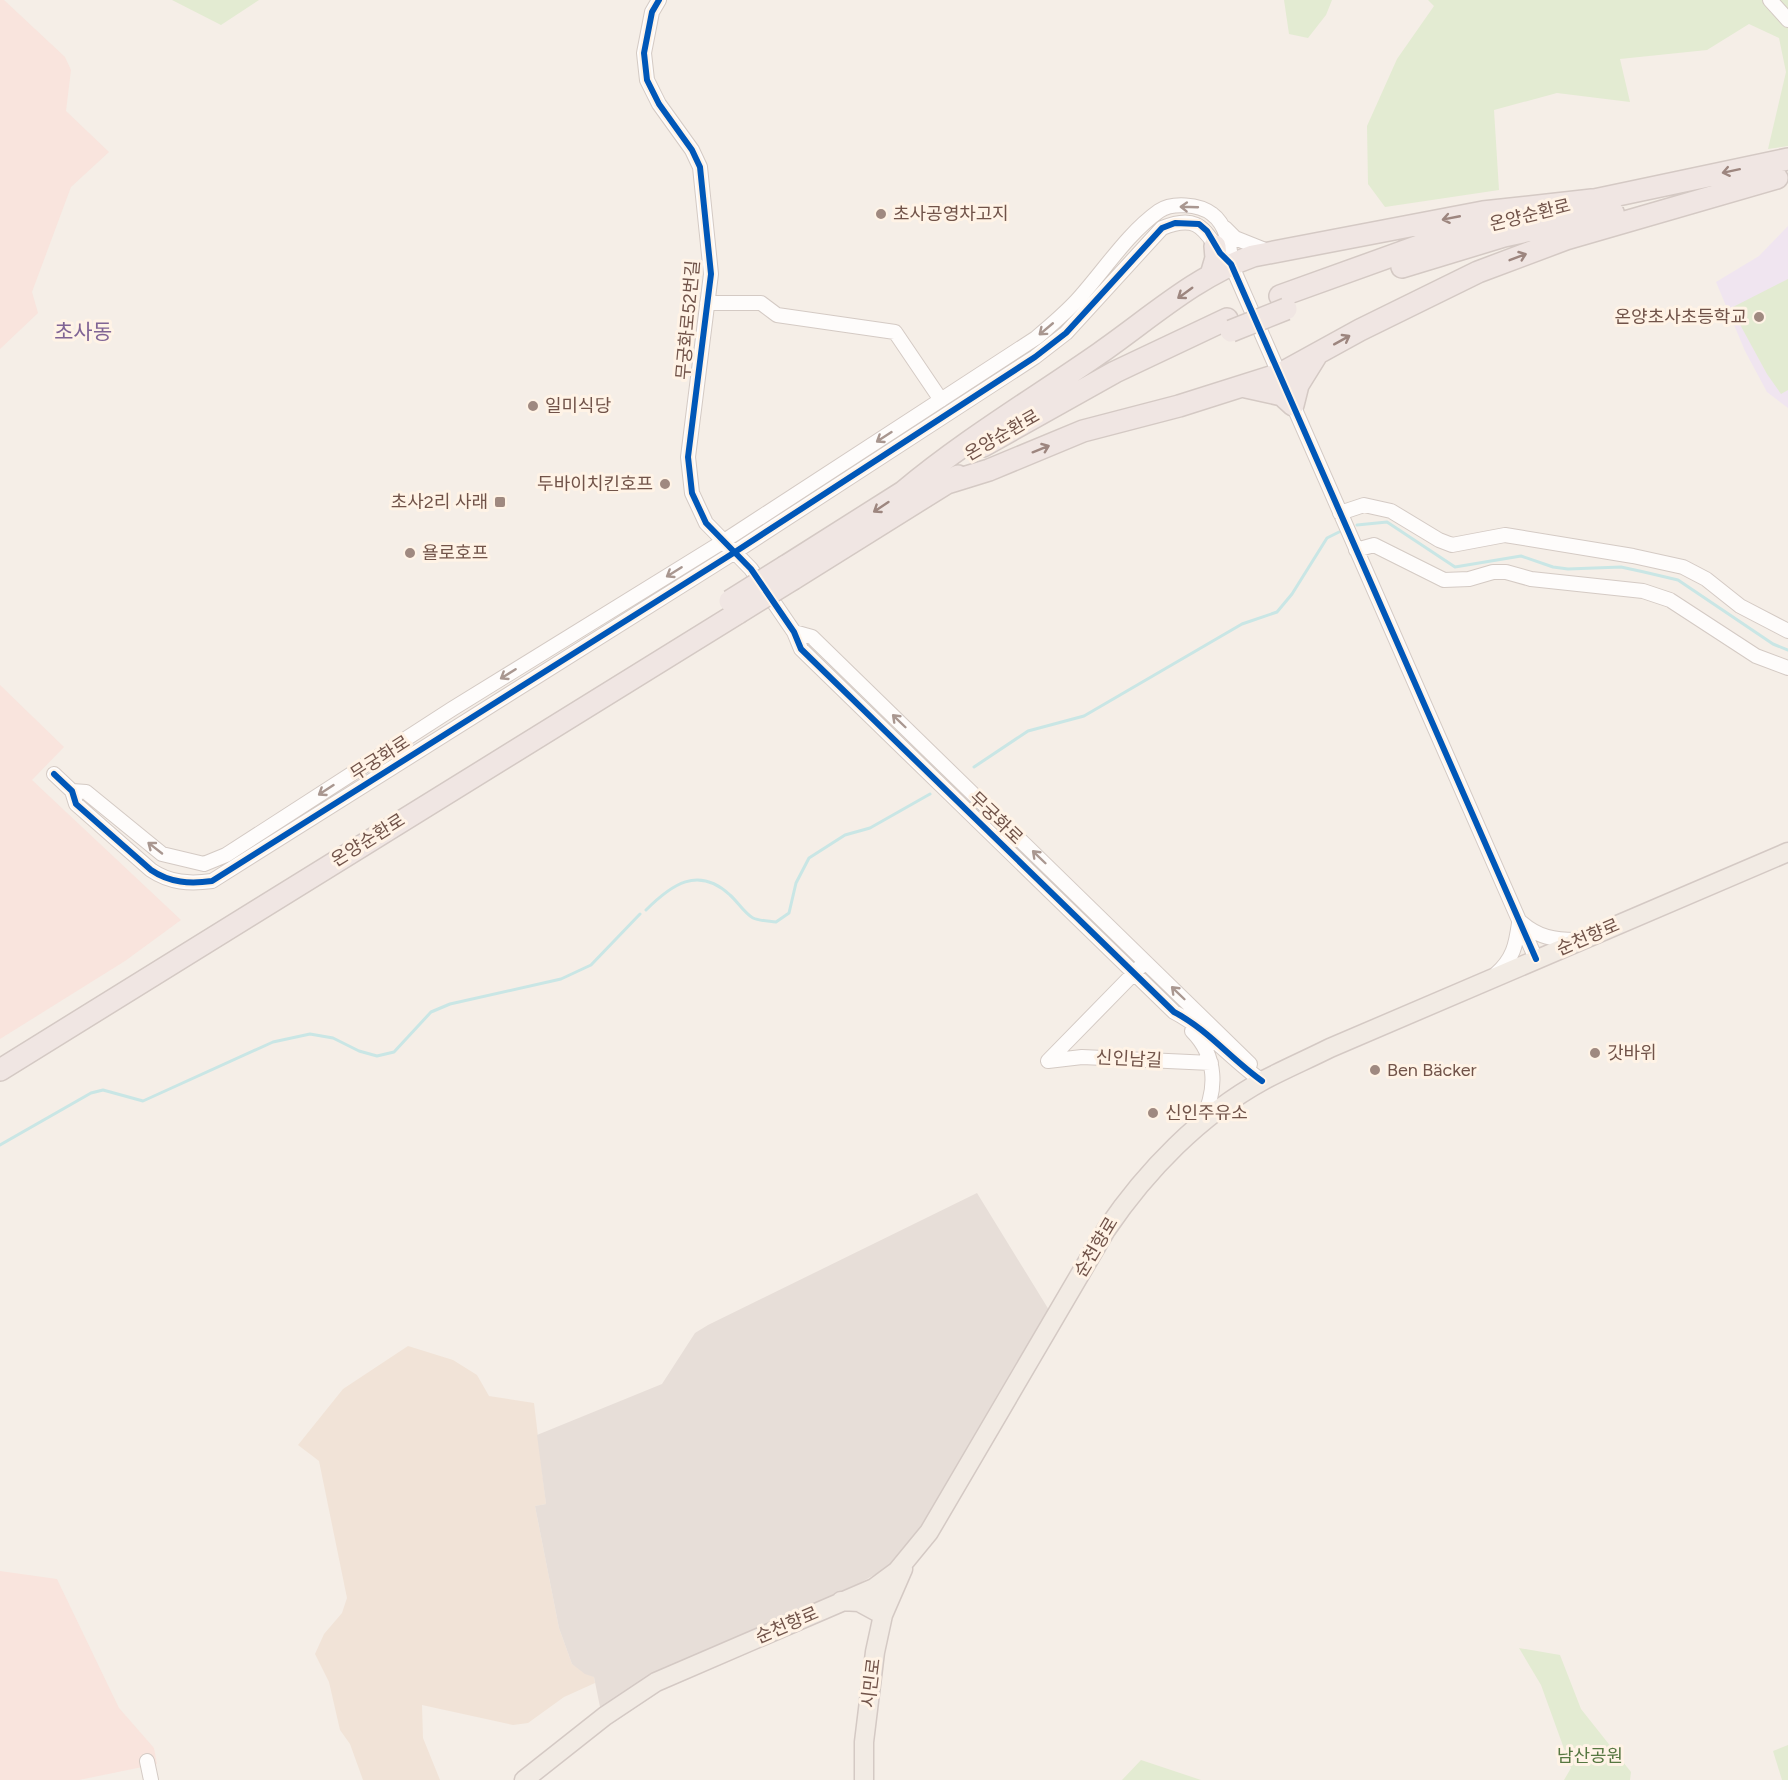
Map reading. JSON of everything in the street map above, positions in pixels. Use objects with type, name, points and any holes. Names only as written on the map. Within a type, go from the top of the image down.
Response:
[{"type":"highway","name":"온양순환로","points":[[1283,303],[1444,237],[1592,200],[1788,159]]},
{"type":"highway","name":"온양순환로","points":[[1283,303],[1504,236],[1782,177]]},
{"type":"highway","points":[[947,483],[990,470],[1083,432],[1280,374],[1479,272],[1544,247],[1782,177]]},
{"type":"highway","points":[[903,492],[942,459],[1098,355],[1211,275],[1231,264],[1273,252],[1483,212],[1592,200]]},
{"type":"highway","points":[[1211,275],[1216,258],[1215,246]]},
{"type":"highway","points":[[1229,325],[1283,303]]},
{"type":"highway","name":"온양순환로","points":[[790,573],[903,492],[1097,381],[1229,325]]},
{"type":"highway","name":"온양순환로","points":[[790,573],[1080,404],[1229,325]]},
{"type":"highway","points":[[1242,386],[1282,395],[1293,405],[1298,385],[1318,353]]},
{"type":"highway","points":[[734,607],[790,573]]},
{"type":"highway","name":"온양순환로","points":[[0,1057],[734,607]]},
{"type":"highway","name":"온양순환로","points":[[0,1070],[734,607]]},
{"type":"main road","name":"순천향로","points":[[524,1780],[605,1716],[656,1682],[874,1588],[908,1559],[929,1532],[1106,1230],[1135,1187],[1193,1132],[1262,1081],[1330,1048],[1788,852]]},
{"type":"main road","name":"시민로","points":[[864,1780],[864,1742],[875,1652],[883,1615],[908,1559]]},
{"type":"main road","points":[[874,1588],[883,1615]]},
{"type":"main road","points":[[841,1601],[859,1602],[883,1615]]},
{"type":"street","name":"무궁화로52번길","points":[[659,0],[652,12],[644,52],[647,80],[659,104],[692,150],[700,167],[711,274],[688,458],[692,493],[706,523],[724,541]]},
{"type":"street","points":[[1770,0],[1788,20]]},
{"type":"street","points":[[724,541],[1036,338],[1057,320],[1140,228],[1160,210],[1175,207],[1200,207],[1221,223],[1235,238],[1249,246],[1273,252]]},
{"type":"street","points":[[735,552],[1035,357],[1072,326],[1162,228],[1175,223],[1199,225],[1207,231],[1215,246],[1231,264],[1536,959]]},
{"type":"street","points":[[1221,223],[1231,250],[1231,264]]},
{"type":"street","points":[[707,303],[761,303],[777,315],[895,332],[941,400]]},
{"type":"street","points":[[1340,513],[1364,505],[1383,508],[1452,545],[1505,535],[1633,556],[1683,567],[1706,579],[1740,606],[1788,631]]},
{"type":"street","name":"무궁화로","points":[[72,791],[86,792],[162,854],[204,864],[226,855],[452,709],[724,541],[751,570],[794,632],[801,649],[1174,1012],[1189,1020],[1239,1065],[1262,1081]]},
{"type":"street","points":[[1356,550],[1374,545],[1444,579],[1469,579],[1493,572],[1506,572],[1531,579],[1642,591],[1670,600],[1756,656],[1788,668]]},
{"type":"street","name":"무궁화로","points":[[54,774],[72,791],[76,804],[136,858],[164,878],[191,884],[212,881],[735,552]]},
{"type":"street","name":"무궁화로","points":[[794,632],[812,637],[1245,1059],[1262,1081]]},
{"type":"street","points":[[1519,921],[1541,936],[1556,940],[1581,940]]},
{"type":"street","points":[[1490,979],[1508,964],[1515,949],[1519,921]]},
{"type":"street","points":[[1134,973],[1145,961]]},
{"type":"street","name":"신인남길","points":[[1134,973],[1048,1061],[1082,1057],[1211,1063]]},
{"type":"street","points":[[1174,1012],[1199,1038],[1211,1063],[1212,1092],[1202,1119],[1193,1132]]},
{"type":"street","points":[[147,1761],[151,1780]]},
{"type":"shaded area","points":[[0,0],[4,0],[65,57],[71,70],[66,111],[109,152],[71,187],[32,292],[38,313],[0,349]]},
{"type":"shaded area","name":"온양초사초등학교","points":[[1788,226],[1788,408],[1767,392],[1745,351],[1716,282],[1759,256]]},
{"type":"shaded area","points":[[0,685],[64,747],[32,780],[181,920],[125,961],[0,1039]]},
{"type":"shaded area","points":[[977,1193],[1049,1310],[937,1504],[907,1548],[888,1567],[860,1583],[668,1668],[601,1712],[594,1677],[585,1674],[572,1664],[559,1628],[535,1506],[546,1504],[537,1435],[662,1384],[695,1333],[708,1325]]},
{"type":"shaded area","points":[[408,1346],[453,1360],[477,1375],[489,1396],[534,1403],[546,1504],[535,1506],[559,1628],[572,1664],[594,1677],[595,1683],[564,1697],[528,1723],[513,1725],[422,1705],[423,1738],[440,1780],[363,1780],[350,1744],[340,1730],[329,1682],[315,1654],[324,1634],[342,1613],[347,1598],[319,1461],[298,1445],[343,1389]]},
{"type":"shaded area","points":[[0,1571],[57,1579],[119,1708],[154,1748],[157,1764],[79,1780],[0,1780]]},
{"type":"green space","points":[[172,0],[259,0],[221,25]]},
{"type":"green space","points":[[1284,0],[1332,0],[1326,15],[1308,38],[1289,34]]},
{"type":"green space","points":[[1428,0],[1788,0],[1788,146],[1768,149],[1786,72],[1779,38],[1749,24],[1707,50],[1620,59],[1630,102],[1557,93],[1494,110],[1499,190],[1385,207],[1368,184],[1367,126],[1397,59],[1434,6]]},
{"type":"green space","points":[[1788,279],[1788,390],[1781,394],[1767,374],[1731,308]]},
{"type":"green space","name":"남산공원","points":[[1519,1648],[1560,1655],[1581,1709],[1631,1772],[1630,1780],[1564,1780],[1571,1768],[1541,1685]]},
{"type":"green space","points":[[1788,1745],[1788,1780],[1782,1780],[1773,1751]]},
{"type":"green space","points":[[1141,1760],[1201,1780],[1122,1780]]},
{"type":"waterway","points":[[1357,525],[1387,522],[1455,567],[1521,556],[1553,567],[1568,569],[1621,567],[1678,580],[1773,644],[1788,650]]},
{"type":"waterway","points":[[974,767],[1028,731],[1084,716],[1242,624],[1277,612],[1292,594],[1327,538],[1339,532]]},
{"type":"waterway","points":[[646,910],[675,886],[696,880],[707,881],[730,895],[753,918],[776,922],[789,913],[796,883],[809,858],[845,835],[870,828],[930,794]]},
{"type":"waterway","points":[[0,1145],[91,1093],[103,1090],[143,1101],[273,1042],[310,1034],[333,1038],[359,1051],[377,1056],[394,1052],[431,1012],[450,1004],[561,979],[591,965],[640,914]]},
{"type":"cycle path","points":[[659,0],[652,12],[644,53],[647,80],[659,104],[692,150],[700,167],[711,274],[688,457],[692,493],[706,523],[751,569],[794,632],[801,649],[1174,1012],[1197,1027],[1262,1081]]},
{"type":"cycle path","points":[[54,774],[72,791],[76,804],[151,870],[165,878],[180,882],[212,881],[735,552],[1035,357],[1066,333],[1162,228],[1175,223],[1199,224],[1207,231],[1220,253],[1231,264],[1536,959]]},
{"type":"place","name":"초사공영차고지","points":[[881,214]]},
{"type":"place","name":"온양초사초등학교","points":[[1759,317]]},
{"type":"place","name":"일미식당","points":[[533,406]]},
{"type":"place","name":"두바이치킨호프","points":[[665,484]]},
{"type":"place","name":"초사2리 사래","points":[[500,502]]},
{"type":"place","name":"욜로호프","points":[[410,553]]},
{"type":"place","name":"갓바위","points":[[1595,1053]]},
{"type":"place","name":"Ben Bäcker","points":[[1375,1070]]},
{"type":"place","name":"신인주유소","points":[[1153,1113]]},
{"type":"district","name":"초사동","points":[[83,331]]}]
